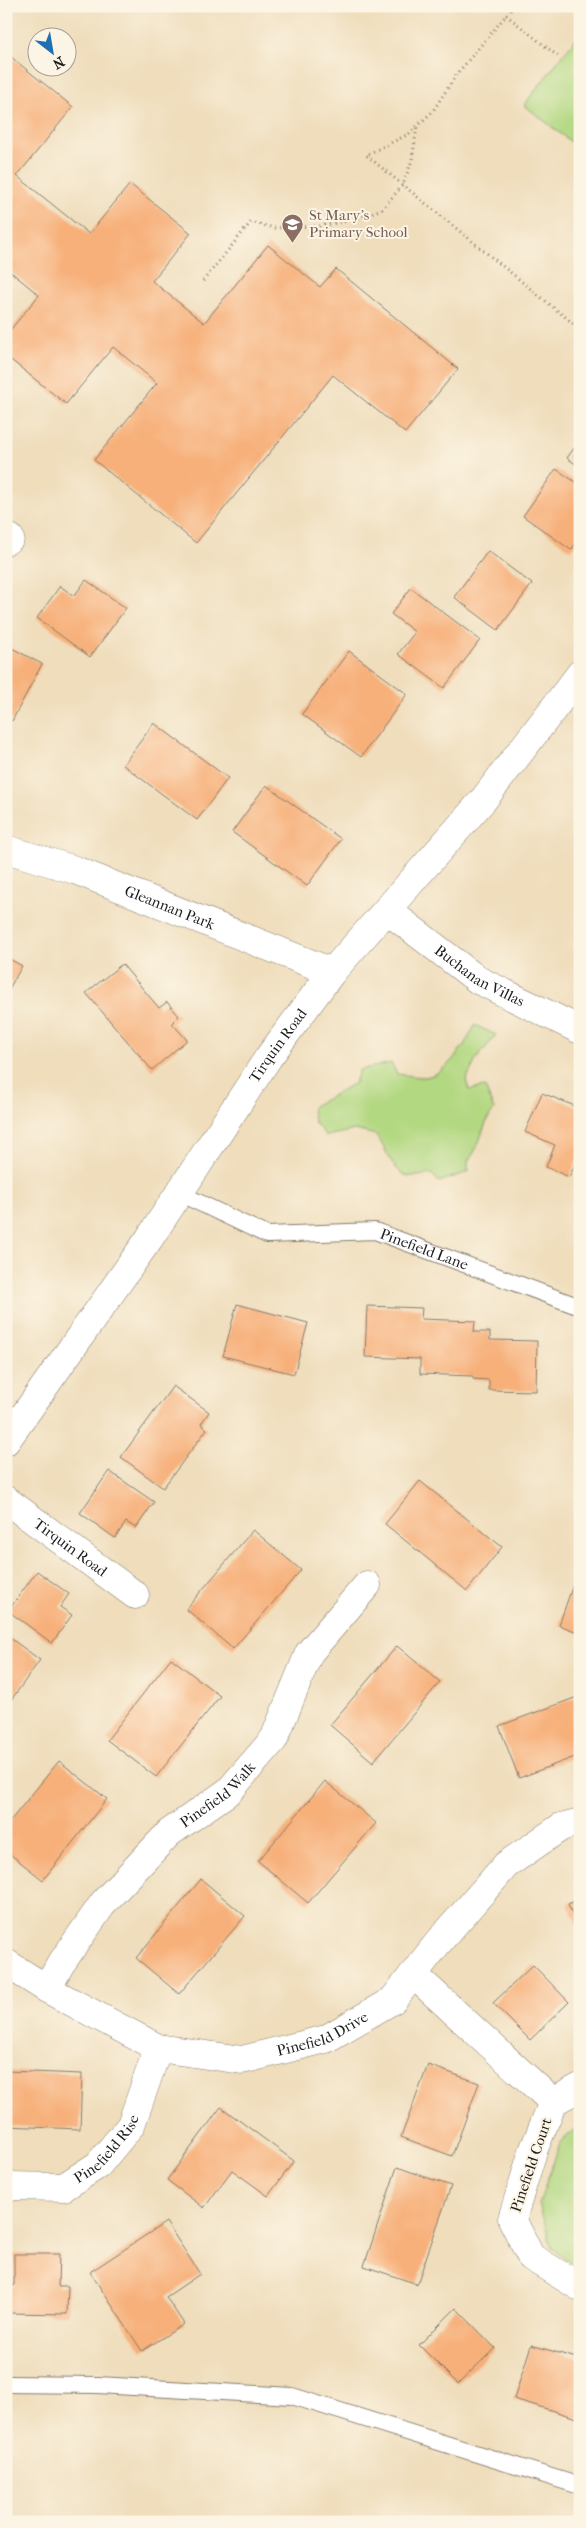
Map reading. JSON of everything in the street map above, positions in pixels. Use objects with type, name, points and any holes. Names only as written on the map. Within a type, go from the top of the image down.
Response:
[{"type":"street","name":"Tirquin Road","points":[[6,1441],[179,1193],[268,1058],[332,972],[484,799],[580,674]]},
{"type":"street","name":"Gleannan Park","points":[[6,849],[75,870],[332,972]]},
{"type":"street","name":"Buchanan Villas","points":[[387,910],[478,980],[580,1030]]},
{"type":"street","name":"Tirquin Road","points":[[6,1500],[135,1595]]},
{"type":"street","name":"Pinefield Walk","points":[[47,1989],[60,1964],[104,1902],[169,1833],[229,1791],[274,1739],[309,1653],[366,1585]]},
{"type":"street","name":"Pinefield Drive","points":[[6,1963],[47,1989],[158,2048],[242,2060],[326,2040],[393,2000],[506,1865],[561,1827],[580,1822]]},
{"type":"street","name":"Pinefield Court","points":[[413,1974],[553,2102]]},
{"type":"street","name":"Pinefield Rise","points":[[6,2186],[64,2187],[98,2165],[131,2125],[158,2048]]},
{"type":"street","name":"Pinefield Court","points":[[580,2087],[553,2102],[533,2151],[512,2219],[531,2257],[580,2287]]},
{"type":"lane","name":"Pinefield Lane","points":[[179,1193],[267,1235],[375,1231],[580,1307]]},
{"type":"lane","points":[[6,2384],[98,2385],[292,2396],[580,2486]]},
{"type":"path","points":[[514,6],[456,75],[433,111],[409,134],[366,155],[580,329]]},
{"type":"path","points":[[506,15],[560,58]]},
{"type":"path","points":[[203,281],[251,222],[274,228],[320,226],[354,220],[382,209],[403,185],[412,160],[417,126]]},
{"type":"green space","points":[[575,39],[580,43],[580,149],[524,105]]},
{"type":"green space","points":[[475,1025],[496,1035],[477,1058],[466,1080],[469,1090],[485,1087],[494,1110],[486,1122],[473,1155],[468,1161],[468,1172],[439,1182],[432,1174],[408,1176],[403,1174],[394,1165],[376,1135],[355,1130],[326,1136],[314,1122],[312,1107],[355,1083],[359,1070],[391,1063],[397,1074],[425,1077],[441,1071],[461,1049]]},
{"type":"green space","points":[[580,2124],[580,2270],[552,2248],[539,2204],[560,2143]]},
{"type":"building","points":[[6,53],[28,71],[28,78],[37,78],[73,107],[17,176],[89,234],[130,184],[191,233],[152,281],[204,323],[268,245],[320,287],[336,269],[458,369],[405,433],[333,375],[196,543],[94,460],[157,383],[113,347],[66,404],[6,356],[6,335],[39,295],[6,268]]},
{"type":"building","points":[[580,440],[580,467],[567,458]]},
{"type":"building","points":[[556,469],[580,485],[580,538],[571,550],[523,516]]},
{"type":"building","points":[[488,551],[532,584],[498,630],[454,597]]},
{"type":"building","points":[[86,580],[126,608],[90,657],[37,618],[60,586],[74,596]]},
{"type":"building","points":[[411,588],[480,640],[444,688],[398,654],[415,632],[391,614]]},
{"type":"building","points":[[6,645],[42,664],[12,721],[6,718]]},
{"type":"building","points":[[349,651],[407,694],[361,757],[302,714]]},
{"type":"building","points":[[154,723],[228,778],[197,820],[123,765]]},
{"type":"building","points":[[266,785],[341,839],[307,886],[232,832]]},
{"type":"building","points":[[6,957],[22,966],[6,994]]},
{"type":"building","points":[[122,964],[159,1008],[167,1002],[179,1016],[172,1023],[187,1040],[152,1070],[86,993]]},
{"type":"building","points":[[542,1093],[580,1108],[580,1155],[569,1177],[546,1167],[555,1145],[525,1132]]},
{"type":"building","points":[[237,1304],[308,1323],[294,1374],[223,1356]]},
{"type":"building","points":[[367,1306],[422,1308],[421,1319],[475,1321],[474,1332],[490,1332],[490,1340],[537,1341],[536,1391],[489,1390],[489,1380],[473,1379],[473,1376],[420,1374],[420,1359],[365,1357]]},
{"type":"building","points":[[173,1386],[209,1412],[201,1424],[207,1429],[163,1488],[121,1457]]},
{"type":"building","points":[[109,1471],[154,1502],[136,1528],[126,1522],[115,1538],[80,1513]]},
{"type":"building","points":[[420,1481],[502,1547],[467,1591],[385,1524]]},
{"type":"building","points":[[253,1530],[301,1570],[233,1649],[186,1609]]},
{"type":"building","points":[[37,1571],[69,1594],[60,1607],[72,1615],[52,1643],[8,1611]]},
{"type":"building","points":[[576,1576],[580,1577],[580,1633],[559,1625]]},
{"type":"building","points":[[6,1635],[40,1660],[6,1707]]},
{"type":"building","points":[[397,1646],[440,1682],[373,1762],[330,1725]]},
{"type":"building","points":[[171,1658],[220,1696],[156,1777],[107,1740]]},
{"type":"building","points":[[580,1696],[580,1755],[519,1778],[499,1726]]},
{"type":"building","points":[[59,1761],[107,1799],[43,1880],[6,1851],[6,1826]]},
{"type":"building","points":[[325,1781],[376,1823],[308,1903],[258,1861]]},
{"type":"building","points":[[201,1879],[245,1916],[179,1994],[136,1958]]},
{"type":"building","points":[[580,1899],[580,1932],[568,1904]]},
{"type":"building","points":[[533,1965],[569,2002],[530,2040],[493,2003]]},
{"type":"building","points":[[428,2065],[479,2083],[452,2156],[401,2137]]},
{"type":"building","points":[[6,2071],[82,2074],[80,2129],[6,2126]]},
{"type":"building","points":[[221,2107],[294,2161],[268,2196],[232,2170],[204,2208],[167,2180]]},
{"type":"building","points":[[397,2167],[451,2186],[417,2284],[364,2266]]},
{"type":"building","points":[[166,2222],[200,2274],[166,2297],[184,2324],[142,2351],[90,2272]]},
{"type":"building","points":[[14,2254],[59,2254],[58,2286],[68,2286],[67,2314],[6,2313],[6,2286],[14,2286]]},
{"type":"building","points":[[456,2308],[495,2348],[458,2384],[419,2345]]},
{"type":"building","points":[[531,2345],[580,2359],[580,2419],[514,2399]]},
{"type":"place","name":"St Mary's Primary School","points":[[293,243]]}]
